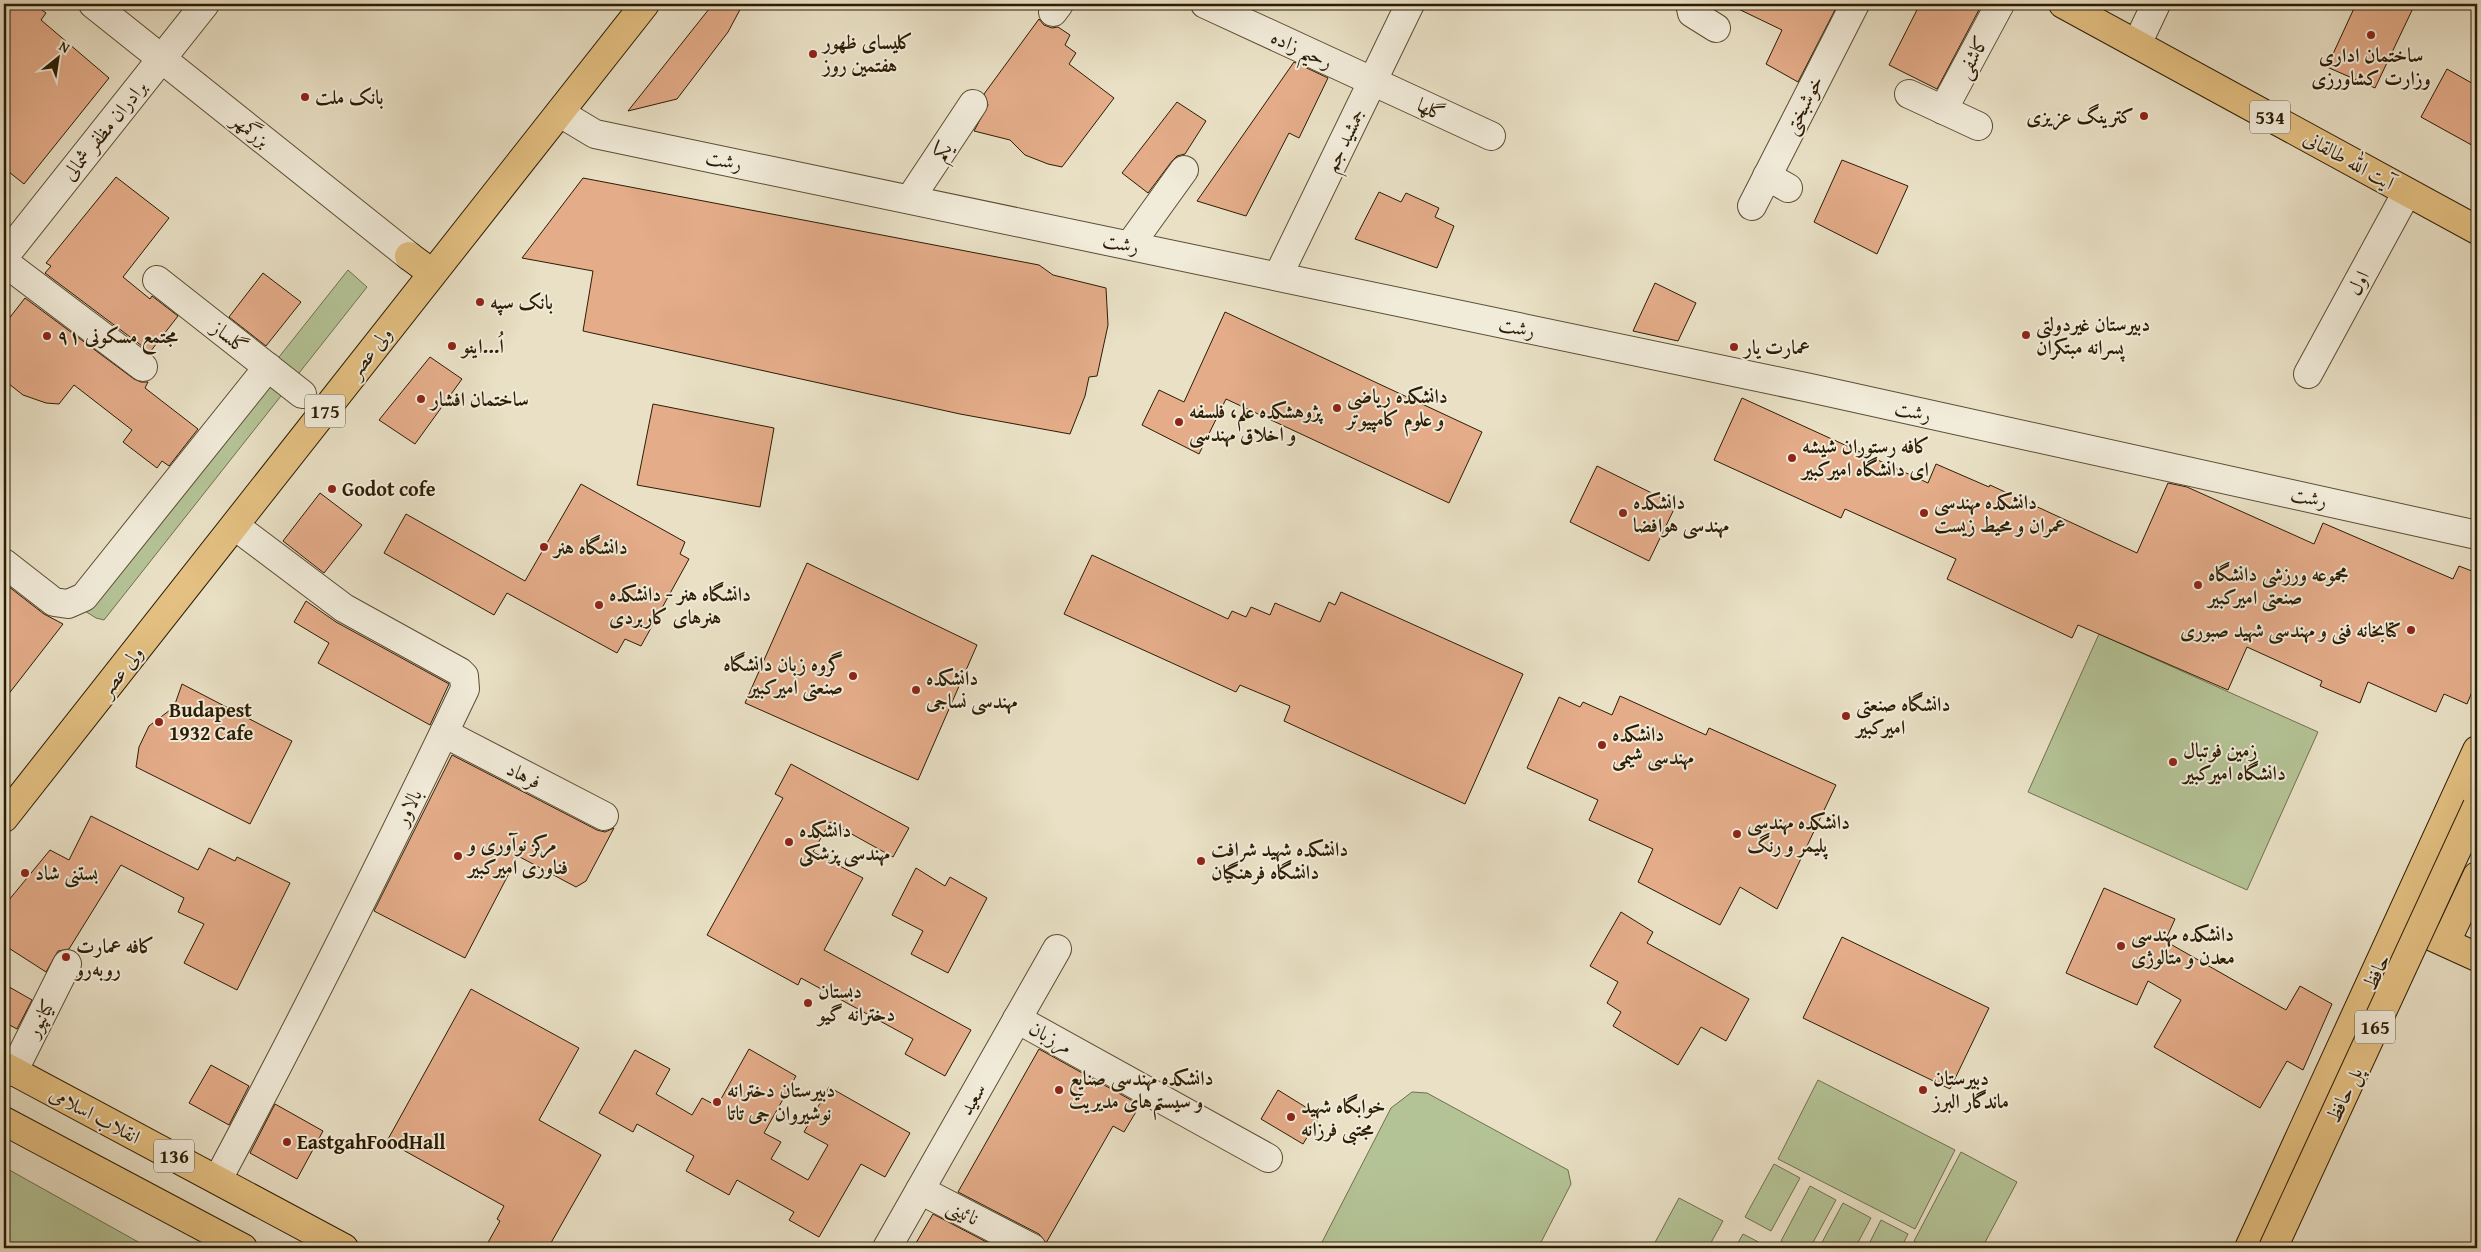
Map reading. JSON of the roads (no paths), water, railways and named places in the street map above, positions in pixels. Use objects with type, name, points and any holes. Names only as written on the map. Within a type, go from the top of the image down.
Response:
[{"type":"main road","name":"ولی عصر","points":[[4,818],[645,4]]},
{"type":"main road","name":"آیت الله طالقانی","points":[[2063,4],[2477,230]]},
{"type":"main road","points":[[409,256],[432,273]]},
{"type":"main road","name":"حافظ","points":[[2248,1248],[2400,922],[2477,750]]},
{"type":"main road","name":"پل حافظ","points":[[2273,1248],[2477,806]]},
{"type":"main road","points":[[2446,942],[2477,876]]},
{"type":"main road","points":[[2400,922],[2477,957]]},
{"type":"main road","name":"انقلاب اسلامی","points":[[8,1069],[218,1179],[344,1248]]},
{"type":"main road","name":"136","points":[[4,1121],[243,1248]]},
{"type":"street","name":"بزرگمهر","points":[[94,4],[409,256]]},
{"type":"street","name":"برادران مظفر شمالی","points":[[4,257],[205,4]]},
{"type":"street","name":"رحیم زاده","points":[[1205,4],[1372,82]]},
{"type":"street","name":"جمشید جم","points":[[1278,276],[1410,4]]},
{"type":"street","points":[[1690,4],[1692,12],[1716,28]]},
{"type":"street","name":"خوشبختی","points":[[1752,206],[1778,182],[1855,4]]},
{"type":"street","name":"کاشفی","points":[[1943,110],[2000,4]]},
{"type":"street","points":[[2137,44],[2156,4]]},
{"type":"street","name":"گلها","points":[[1372,82],[1491,136]]},
{"type":"street","points":[[1909,94],[1978,126]]},
{"type":"street","name":"یکم","points":[[910,198],[974,104]]},
{"type":"street","name":"رشت","points":[[560,113],[596,134],[910,198],[2036,437],[2477,535]]},
{"type":"street","points":[[1130,245],[1184,170]]},
{"type":"street","name":"اول","points":[[2308,374],[2407,192]]},
{"type":"street","points":[[4,262],[142,367]]},
{"type":"street","name":"گلساز","points":[[157,280],[302,394]]},
{"type":"street","points":[[4,563],[54,602],[68,604],[84,597],[268,367]]},
{"type":"street","name":"بالاور","points":[[218,1179],[303,1018],[465,689],[464,676],[460,672],[344,608],[235,526]]},
{"type":"street","name":"فرهاد","points":[[444,734],[604,816]]},
{"type":"street","name":"سعید","points":[[887,1248],[1057,949]]},
{"type":"street","name":"کیانپور","points":[[8,1069],[67,964]]},
{"type":"street","name":"مرزبان","points":[[1018,1018],[1268,1158]]},
{"type":"street","name":"نائینی","points":[[920,1190],[1032,1248]]},
{"type":"place","name":"ساختمان اداری وزارت کشاورزی","points":[[2371,35]]},
{"type":"place","name":"کلیسای ظهور هفتمین روز","points":[[813,54]]},
{"type":"place","name":"بانک ملت","points":[[305,97]]},
{"type":"place","name":"کترینگ عزیزی","points":[[2144,116]]},
{"type":"place","name":"بانک سپه","points":[[480,302]]},
{"type":"place","name":"دبیرستان غیردولتی پسرانه مبتکران","points":[[2026,335]]},
{"type":"place","name":"مجتمع مسکونی ۹۱","points":[[47,336]]},
{"type":"place","name":"اُ...اینو","points":[[452,346]]},
{"type":"place","name":"عمارت یار","points":[[1734,347]]},
{"type":"place","name":"ساختمان افشار","points":[[421,399]]},
{"type":"place","name":"دانشکده ریاضی و علوم کامپیوتر","points":[[1337,408]]},
{"type":"place","name":"پژوهشکده علم، فلسفه و اخلاق مهندسی","points":[[1179,422]]},
{"type":"place","name":"کافه رستوران شیشه ای دانشگاه امیرکبیر","points":[[1792,458]]},
{"type":"place","name":"Godot cofe","points":[[332,489]]},
{"type":"place","name":"دانشکده مهندسی هوافضا","points":[[1623,513]]},
{"type":"place","name":"دانشکده مهندسی عمران و محیط زیست","points":[[1924,513]]},
{"type":"place","name":"دانشگاه هنر","points":[[544,547]]},
{"type":"place","name":"مجموعه ورزشی دانشگاه صنعتی امیرکبیر","points":[[2198,585]]},
{"type":"place","name":"دانشگاه هنر - دانشکده هنرهای کاربردی","points":[[599,605]]},
{"type":"place","name":"کتابخانه فنی و مهندسی شهید صبوری","points":[[2411,630]]},
{"type":"place","name":"گروه زبان دانشگاه صنعتی امیرکبیر","points":[[853,676]]},
{"type":"place","name":"دانشکده مهندسی نساجی","points":[[916,690]]},
{"type":"place","name":"دانشگاه صنعتی امیرکبیر","points":[[1846,716]]},
{"type":"place","name":"Budapest 1932 Cafe","points":[[159,722]]},
{"type":"place","name":"دانشکده مهندسی شیمی","points":[[1602,745]]},
{"type":"place","name":"زمین فوتبال دانشگاه امیرکبیر","points":[[2173,762]]},
{"type":"place","name":"دانشکده مهندسی پلیمر و رنگ","points":[[1737,834]]},
{"type":"place","name":"دانشکده مهندسی پزشکی","points":[[789,842]]},
{"type":"place","name":"مرکز نوآوری و فناوری امیرکبیر","points":[[458,856]]},
{"type":"place","name":"دانشکده شهید شرافت دانشگاه فرهنگیان","points":[[1201,861]]},
{"type":"place","name":"بستنی شاد","points":[[25,873]]},
{"type":"place","name":"دانشکده مهندسی معدن و متالوژی","points":[[2121,946]]},
{"type":"place","name":"کافه عمارت روبه‌رو","points":[[66,957]]},
{"type":"place","name":"دبستان دخترانه گیو","points":[[808,1003]]},
{"type":"place","name":"دانشکده مهندسی صنایع و سیستم‌های مدیریت","points":[[1059,1090]]},
{"type":"place","name":"دبیرستان ماندگار البرز","points":[[1923,1090]]},
{"type":"place","name":"دبیرستان دخترانه نوشیروان جی تاتا","points":[[717,1102]]},
{"type":"place","name":"خوابگاه شهيد مجتبى فرزانه","points":[[1291,1117]]},
{"type":"place","name":"EastgahFoodHall","points":[[287,1142]]}]
